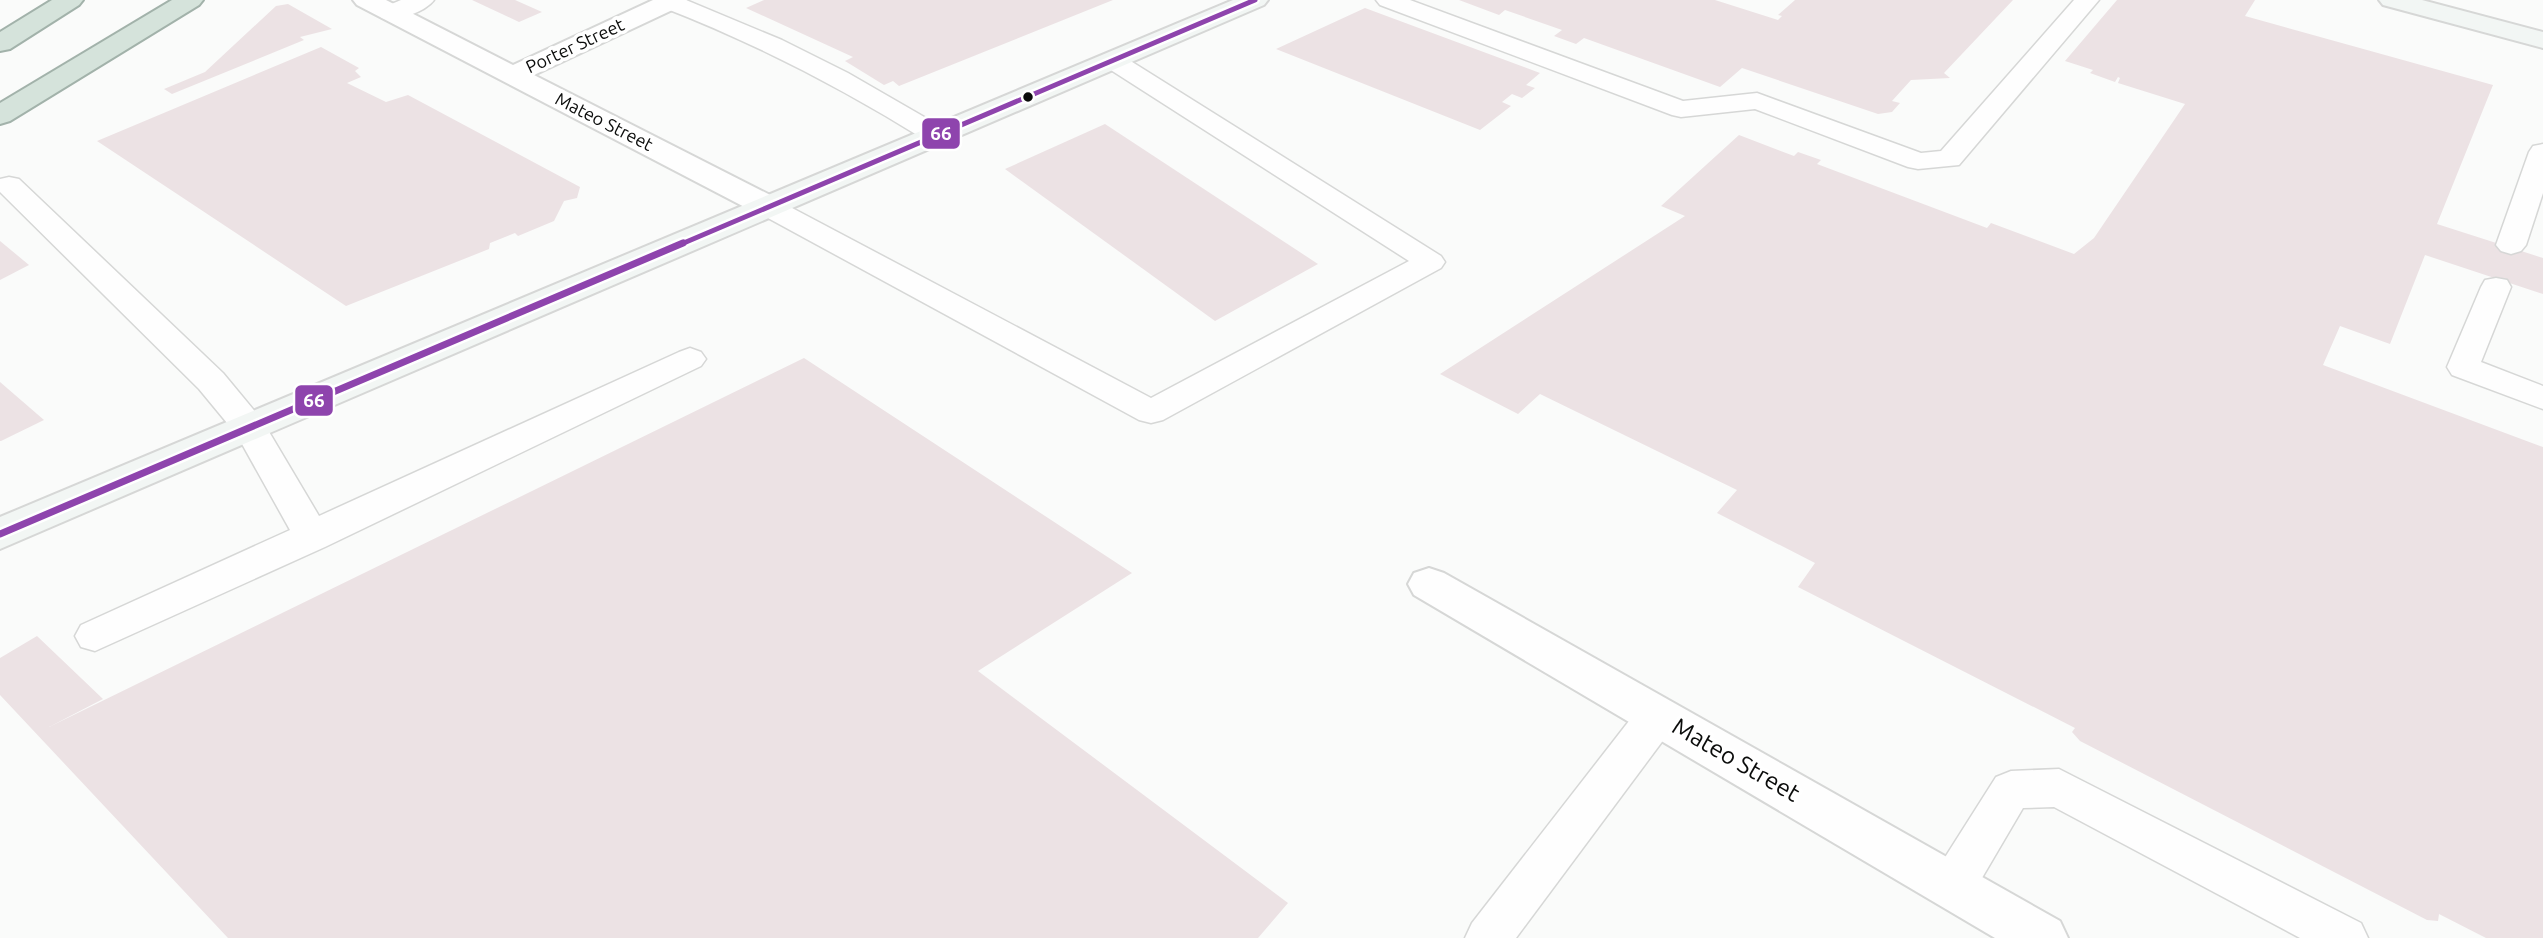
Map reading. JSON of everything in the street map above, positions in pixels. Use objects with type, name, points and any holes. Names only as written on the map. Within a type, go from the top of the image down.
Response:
[{"type":"highway","points":[[0,43],[70,0]]},
{"type":"highway","points":[[0,98],[144,0]]},
{"type":"highway","points":[[0,115],[190,0]]},
{"type":"main road","points":[[0,534],[767,205],[1255,0]]},
{"type":"main road","points":[[2392,0],[2543,40]]},
{"type":"street","name":"Mateo Street","points":[[366,0],[767,205]]},
{"type":"street","name":"Porter Street","points":[[513,75],[672,1]]},
{"type":"street","name":"Mateo Street","points":[[1429,584],[1953,886],[2023,933]]},
{"type":"lane","points":[[390,13],[422,0]]},
{"type":"lane","points":[[1388,0],[1681,109],[1757,102],[1918,161],[1949,159],[2087,0]]},
{"type":"lane","points":[[672,1],[751,33],[878,99],[936,135]]},
{"type":"lane","points":[[767,205],[1150,412],[1430,262],[1112,60]]},
{"type":"lane","points":[[2511,245],[2543,152]]},
{"type":"lane","points":[[9,185],[193,361],[250,428],[312,537]]},
{"type":"lane","points":[[2496,287],[2463,368],[2543,398]]},
{"type":"lane","points":[[95,636],[690,359]]},
{"type":"lane","points":[[1488,938],[1658,715]]},
{"type":"lane","points":[[1953,886],[2011,790],[2059,788],[2345,938]]},
{"type":"building","points":[[472,0],[515,0],[542,12],[519,22]]},
{"type":"building","points":[[764,0],[1113,0],[899,86],[893,81],[884,85],[845,61],[853,57],[746,8]]},
{"type":"building","points":[[1459,0],[1715,0],[1778,20],[1782,16],[1778,15],[1795,0],[2013,0],[1944,73],[1950,78],[1911,80],[1892,101],[1900,103],[1892,112],[1878,114],[1742,68],[1720,87],[1584,38],[1576,44],[1554,36],[1562,30],[1505,10],[1499,15]]},
{"type":"building","points":[[2117,0],[2255,0],[2245,16],[2493,85],[2437,224],[2543,258],[2543,294],[2425,255],[2390,344],[2340,326],[2323,365],[2543,447],[2543,938],[2486,938],[2439,914],[2438,921],[2427,920],[2080,741],[2072,732],[2075,728],[1798,587],[1815,563],[1717,513],[1737,490],[1540,394],[1518,414],[1440,374],[1685,216],[1661,206],[1739,135],[1794,156],[1798,152],[1821,160],[1817,164],[1987,228],[1991,223],[2074,254],[2094,238],[2185,104],[2118,83],[2118,77],[2115,82],[2090,73],[2093,70],[2065,61]]},
{"type":"building","points":[[288,4],[332,29],[300,37],[304,40],[172,94],[164,89],[205,72],[276,6]]},
{"type":"building","points":[[1365,8],[1540,73],[1526,85],[1535,88],[1522,98],[1512,94],[1502,102],[1511,106],[1480,130],[1276,49]]},
{"type":"building","points":[[321,47],[359,68],[355,71],[361,77],[347,83],[386,102],[408,95],[580,187],[577,198],[564,201],[554,221],[518,236],[515,233],[490,243],[489,249],[346,306],[97,141]]},
{"type":"building","points":[[1105,124],[1318,264],[1215,321],[1005,169]]},
{"type":"building","points":[[0,241],[29,265],[0,280]]},
{"type":"building","points":[[804,358],[1132,573],[978,671],[1288,903],[1258,938],[228,938],[0,695],[0,658],[37,636],[103,699],[49,727]]},
{"type":"building","points":[[0,382],[44,420],[1,441],[0,441]]},
{"type":"transit line","name":"66","points":[[0,534],[1255,0]]}]
